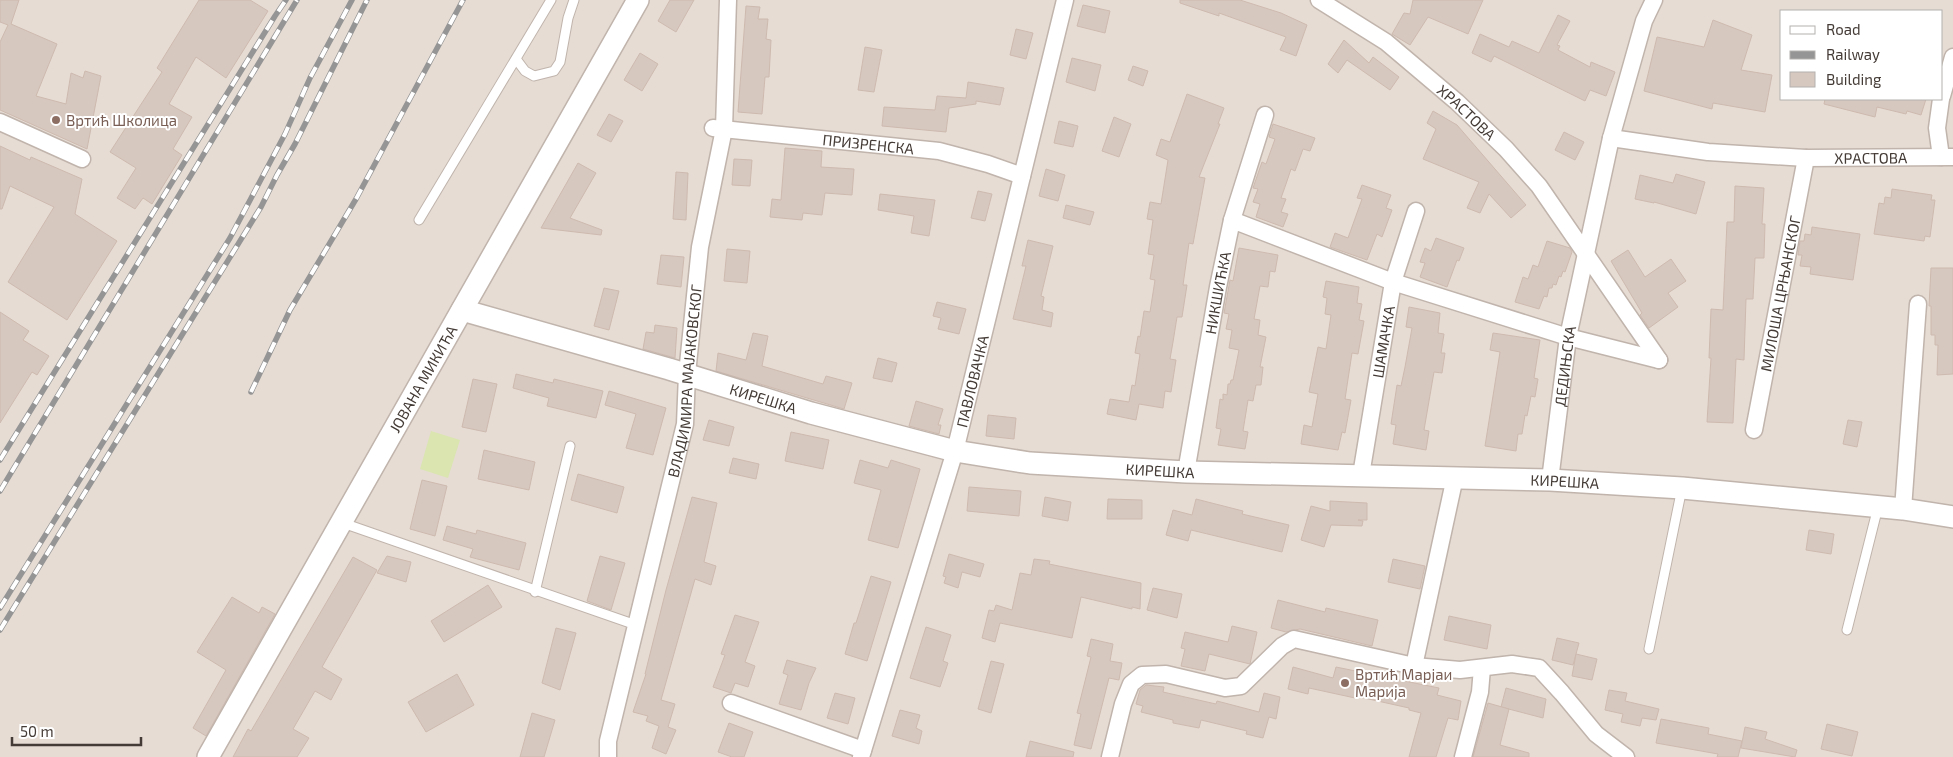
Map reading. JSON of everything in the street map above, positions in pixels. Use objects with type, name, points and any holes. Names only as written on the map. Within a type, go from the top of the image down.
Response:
[{"type":"street","name":"ЈОВАНА МИКИЋА","points":[[208,757],[638,0]]},
{"type":"street","name":"ВЛАДИМИРА МАЈАКОВСКОГ","points":[[608,757],[608,741],[685,424],[687,374],[700,247],[718,128],[728,0]]},
{"type":"street","name":"ПАВЛОВАЧКА","points":[[865,754],[955,451],[1065,0]]},
{"type":"street","name":"ХРАСТОВА","points":[[1319,0],[1386,42],[1457,102],[1506,149],[1539,186],[1659,360],[1568,337]]},
{"type":"street","points":[[1586,253],[1611,138],[1644,21],[1654,0]]},
{"type":"street","points":[[1943,90],[1953,57]]},
{"type":"street","points":[[1941,100],[1937,128],[1947,157]]},
{"type":"street","name":"НИКШИЋКА","points":[[1186,472],[1218,287],[1232,220],[1264,115]]},
{"type":"street","points":[[0,122],[82,159]]},
{"type":"street","name":"ПРИЗРЕНСКА","points":[[718,128],[939,151],[988,164],[1022,176]]},
{"type":"street","name":"ХРАСТОВА","points":[[1611,138],[1708,152],[1806,158],[1947,157]]},
{"type":"street","name":"МИЛОША ЦРЊАНСКОГ","points":[[1754,430],[1806,158]]},
{"type":"street","name":"ШАМАЧКА","points":[[1361,474],[1393,282],[1416,211]]},
{"type":"street","points":[[1232,220],[1393,282],[1568,337]]},
{"type":"street","name":"ДЕДИЊСКА","points":[[1550,480],[1568,337],[1586,253]]},
{"type":"street","points":[[1903,509],[1918,304]]},
{"type":"street","name":"КИРЕШКА","points":[[462,310],[687,374],[811,413],[955,451],[1030,463],[1186,472],[1361,474],[1550,480],[1682,488],[1878,506],[1953,517]]},
{"type":"street","points":[[1414,666],[1455,477]]},
{"type":"street","points":[[1110,757],[1130,684],[1142,675],[1166,674],[1225,688],[1241,686],[1282,646],[1294,639],[1414,666],[1460,670],[1512,664],[1539,668],[1596,734],[1626,757]]},
{"type":"street","points":[[1463,757],[1480,692],[1482,668]]},
{"type":"street","points":[[732,703],[865,754]]},
{"type":"lane","points":[[419,220],[550,0]]},
{"type":"lane","points":[[516,58],[525,71],[534,76],[554,70],[560,62],[568,18],[574,0]]},
{"type":"lane","points":[[535,592],[570,446]]},
{"type":"lane","points":[[1649,649],[1682,488]]},
{"type":"lane","points":[[1847,630],[1878,506]]},
{"type":"lane","points":[[340,522],[535,592],[636,625]]},
{"type":"shaded area","points":[[0,0],[1953,0],[1953,757],[0,757]]},
{"type":"green space","points":[[431,431],[460,440],[448,478],[420,469]]},
{"type":"building","points":[[0,0],[19,0],[11,24],[57,44],[36,96],[66,104],[71,73],[83,78],[85,71],[101,76],[87,149],[0,110],[0,42],[8,25],[0,22]]},
{"type":"building","points":[[199,0],[250,0],[268,11],[226,78],[196,57],[169,104],[192,117],[173,149],[182,155],[152,204],[143,198],[135,209],[117,198],[136,168],[110,152],[162,72],[157,68]]},
{"type":"building","points":[[670,0],[694,0],[676,32],[658,21]]},
{"type":"building","points":[[1180,0],[1240,0],[1281,13],[1307,25],[1296,56],[1280,50],[1286,37],[1219,13],[1219,16],[1180,3]]},
{"type":"building","points":[[1413,0],[1483,0],[1468,34],[1428,17],[1410,45],[1392,34],[1404,13],[1410,14]]},
{"type":"building","points":[[1083,5],[1110,11],[1105,33],[1077,26]]},
{"type":"building","points":[[746,6],[760,7],[758,19],[768,19],[766,39],[771,40],[769,77],[765,77],[762,114],[738,112]]},
{"type":"building","points":[[1558,15],[1570,21],[1557,45],[1560,46],[1558,50],[1590,67],[1591,62],[1615,72],[1606,96],[1590,90],[1585,101],[1494,56],[1491,62],[1472,53],[1480,34],[1509,47],[1512,41],[1539,53]]},
{"type":"building","points":[[1713,20],[1752,35],[1741,70],[1772,75],[1765,112],[1713,103],[1712,109],[1644,91],[1657,37],[1704,47]]},
{"type":"building","points":[[1016,29],[1033,33],[1026,59],[1010,55]]},
{"type":"building","points":[[1344,40],[1369,63],[1373,57],[1399,77],[1390,90],[1347,60],[1338,73],[1328,64]]},
{"type":"building","points":[[865,47],[882,50],[874,92],[858,90]]},
{"type":"building","points":[[640,53],[658,64],[642,91],[624,80]]},
{"type":"building","points":[[1072,58],[1101,65],[1095,91],[1066,82]]},
{"type":"building","points":[[1133,66],[1148,71],[1143,86],[1128,80]]},
{"type":"building","points":[[968,82],[1004,88],[1000,105],[976,101],[976,104],[949,108],[946,132],[882,126],[884,107],[935,110],[937,96],[966,98]]},
{"type":"building","points":[[1187,94],[1224,108],[1218,124],[1220,124],[1199,177],[1205,178],[1193,244],[1189,243],[1183,285],[1187,285],[1182,317],[1177,317],[1170,359],[1176,360],[1171,392],[1165,391],[1163,408],[1139,404],[1136,420],[1107,414],[1110,399],[1129,402],[1132,385],[1135,386],[1140,354],[1135,353],[1138,336],[1140,337],[1144,311],[1150,312],[1155,280],[1150,279],[1154,255],[1148,254],[1153,220],[1147,219],[1150,202],[1161,204],[1168,160],[1156,155],[1161,139],[1170,142]]},
{"type":"building","points":[[1825,100],[1926,100],[1921,115],[1907,111],[1906,114],[1877,107],[1875,117],[1824,104]]},
{"type":"building","points":[[1433,111],[1457,125],[1526,205],[1511,218],[1489,194],[1480,213],[1467,208],[1479,182],[1423,159],[1436,129],[1427,123]]},
{"type":"building","points":[[609,114],[623,121],[611,142],[597,135]]},
{"type":"building","points":[[1114,117],[1131,124],[1119,157],[1102,151]]},
{"type":"building","points":[[1059,121],[1078,126],[1073,147],[1054,143]]},
{"type":"building","points":[[1273,124],[1315,138],[1310,151],[1303,149],[1295,171],[1291,169],[1281,198],[1286,199],[1281,212],[1288,214],[1283,227],[1256,217],[1260,204],[1253,202],[1258,189],[1253,188],[1262,162],[1266,164],[1275,139],[1269,137]]},
{"type":"building","points":[[1564,132],[1584,142],[1575,160],[1555,150]]},
{"type":"building","points":[[0,146],[30,160],[31,157],[82,179],[75,214],[117,241],[67,320],[8,282],[54,207],[10,186],[2,209],[0,209]]},
{"type":"building","points":[[785,148],[822,151],[821,167],[854,169],[852,195],[825,193],[822,215],[803,213],[802,220],[770,217],[772,199],[781,200]]},
{"type":"building","points":[[734,159],[752,160],[750,186],[732,185]]},
{"type":"building","points":[[578,163],[596,173],[570,218],[602,230],[601,235],[541,228]]},
{"type":"building","points":[[1046,169],[1065,175],[1058,201],[1039,196]]},
{"type":"building","points":[[676,172],[688,173],[686,220],[673,219]]},
{"type":"building","points":[[1676,174],[1705,182],[1696,214],[1654,202],[1635,199],[1640,175],[1673,183]]},
{"type":"building","points":[[1362,185],[1391,195],[1386,208],[1392,210],[1382,237],[1377,234],[1367,260],[1330,247],[1335,233],[1348,238],[1362,199],[1357,198]]},
{"type":"building","points":[[1735,186],[1764,188],[1762,224],[1765,224],[1764,258],[1755,258],[1753,299],[1746,299],[1744,360],[1736,359],[1733,423],[1707,422],[1711,358],[1709,358],[1711,309],[1723,310],[1727,222],[1734,222]]},
{"type":"building","points":[[1892,189],[1932,195],[1931,200],[1935,200],[1930,237],[1925,236],[1924,241],[1874,234],[1879,203],[1884,204],[1885,197],[1891,198]]},
{"type":"building","points":[[978,191],[992,194],[985,221],[971,218]]},
{"type":"building","points":[[880,194],[935,200],[929,236],[911,233],[914,216],[878,210]]},
{"type":"building","points":[[1066,205],[1094,212],[1090,225],[1063,218]]},
{"type":"building","points":[[1812,227],[1860,234],[1853,280],[1810,274],[1811,267],[1800,266],[1802,255],[1798,255],[1800,241],[1804,241],[1805,234],[1811,235]]},
{"type":"building","points":[[1436,238],[1464,248],[1459,261],[1457,260],[1447,287],[1420,277],[1425,263],[1420,262],[1425,248],[1431,251]]},
{"type":"building","points":[[1028,240],[1053,246],[1041,296],[1044,297],[1042,310],[1053,313],[1051,327],[1013,319],[1026,266],[1022,266]]},
{"type":"building","points":[[1547,241],[1570,248],[1572,252],[1565,272],[1563,271],[1561,277],[1559,276],[1556,285],[1553,284],[1552,288],[1549,288],[1547,297],[1544,296],[1539,309],[1515,302],[1523,277],[1528,279],[1533,265],[1538,267]]},
{"type":"building","points":[[1239,248],[1278,255],[1275,272],[1270,271],[1268,287],[1260,286],[1254,319],[1260,320],[1258,335],[1266,337],[1260,367],[1263,367],[1261,385],[1256,385],[1253,401],[1248,400],[1243,431],[1248,432],[1245,449],[1218,445],[1221,429],[1216,428],[1220,399],[1223,400],[1223,394],[1227,395],[1228,384],[1233,380],[1239,350],[1229,348],[1232,330],[1226,329],[1229,314],[1224,313],[1230,280],[1233,281]]},
{"type":"building","points":[[727,249],[750,251],[747,283],[724,281]]},
{"type":"building","points":[[1628,250],[1645,277],[1671,259],[1686,281],[1668,293],[1678,307],[1649,328],[1611,261]]},
{"type":"building","points":[[661,255],[684,257],[681,287],[657,284]]},
{"type":"building","points":[[1931,268],[1953,268],[1953,374],[1937,375],[1938,345],[1935,345],[1935,335],[1931,335],[1931,306],[1929,306]]},
{"type":"building","points":[[1326,281],[1359,287],[1357,303],[1362,304],[1359,320],[1364,321],[1358,354],[1352,353],[1345,399],[1351,400],[1345,433],[1342,432],[1338,450],[1301,444],[1304,425],[1312,427],[1318,394],[1309,392],[1318,347],[1326,349],[1331,315],[1325,314],[1327,298],[1323,297]]},
{"type":"building","points":[[604,288],[619,291],[609,330],[594,326]]},
{"type":"building","points":[[937,302],[966,309],[959,334],[938,329],[941,318],[933,316]]},
{"type":"building","points":[[1409,307],[1440,313],[1438,333],[1444,334],[1441,353],[1445,353],[1442,373],[1434,372],[1424,430],[1429,431],[1426,450],[1393,444],[1396,425],[1391,424],[1397,385],[1401,386],[1412,328],[1406,327]]},
{"type":"building","points":[[0,312],[29,331],[23,340],[49,356],[37,375],[32,372],[0,423]]},
{"type":"building","points":[[655,325],[677,328],[675,358],[643,349],[646,332],[654,333]]},
{"type":"building","points":[[753,333],[768,336],[762,366],[823,384],[826,376],[852,383],[844,409],[716,371],[718,353],[746,360]]},
{"type":"building","points":[[1493,333],[1540,340],[1534,378],[1538,379],[1535,397],[1531,396],[1522,434],[1518,434],[1516,451],[1485,446],[1500,352],[1490,350]]},
{"type":"building","points":[[878,358],[897,363],[892,382],[873,378]]},
{"type":"building","points":[[516,374],[553,383],[554,379],[603,391],[596,418],[547,406],[549,398],[513,388]]},
{"type":"building","points":[[473,379],[497,384],[486,432],[462,427]]},
{"type":"building","points":[[609,391],[666,408],[653,455],[626,448],[636,414],[605,405]]},
{"type":"building","points":[[916,401],[943,409],[938,425],[941,425],[939,434],[909,426]]},
{"type":"building","points":[[988,415],[1016,418],[1014,439],[986,436]]},
{"type":"building","points":[[709,420],[734,427],[729,446],[703,440]]},
{"type":"building","points":[[1848,420],[1862,422],[1857,447],[1843,444]]},
{"type":"building","points":[[791,432],[829,440],[823,469],[785,461]]},
{"type":"building","points":[[484,450],[535,462],[529,490],[478,479]]},
{"type":"building","points":[[733,458],[759,464],[756,479],[729,473]]},
{"type":"building","points":[[860,460],[888,468],[891,460],[920,469],[898,548],[868,540],[881,490],[854,483]]},
{"type":"building","points":[[578,474],[624,487],[617,513],[571,500]]},
{"type":"building","points":[[422,480],[447,486],[435,536],[410,529]]},
{"type":"building","points":[[969,487],[1021,491],[1019,516],[967,511]]},
{"type":"building","points":[[692,497],[717,503],[704,562],[716,566],[711,585],[695,579],[661,700],[675,704],[668,727],[676,730],[666,754],[652,748],[659,726],[646,721],[648,716],[633,712],[646,674],[666,590]]},
{"type":"building","points":[[1045,497],[1071,502],[1068,521],[1042,516]]},
{"type":"building","points":[[1108,499],[1142,500],[1142,519],[1107,519]]},
{"type":"building","points":[[1196,499],[1243,511],[1242,514],[1289,525],[1282,552],[1191,530],[1188,541],[1166,535],[1173,510],[1192,515]]},
{"type":"building","points":[[1330,501],[1367,503],[1367,520],[1358,520],[1363,521],[1362,526],[1331,525],[1324,547],[1301,540],[1311,506],[1330,511]]},
{"type":"building","points":[[447,526],[476,534],[477,530],[526,543],[519,570],[470,557],[473,549],[443,540]]},
{"type":"building","points":[[1809,530],[1834,534],[1831,554],[1806,550]]},
{"type":"building","points":[[949,554],[984,564],[980,577],[962,572],[958,588],[944,583],[946,577],[943,576]]},
{"type":"building","points":[[387,556],[411,562],[406,582],[377,573]]},
{"type":"building","points":[[600,556],[625,563],[611,610],[587,601]]},
{"type":"building","points":[[353,557],[377,570],[322,667],[342,679],[331,700],[315,691],[293,729],[309,738],[297,757],[233,757],[248,729],[251,731]]},
{"type":"building","points":[[1034,559],[1050,561],[1049,564],[1141,583],[1140,609],[1132,607],[1132,609],[1081,597],[1072,638],[1000,623],[995,642],[982,638],[989,610],[994,611],[996,605],[1012,610],[1020,573],[1031,575]]},
{"type":"building","points":[[1393,559],[1425,566],[1420,589],[1388,582]]},
{"type":"building","points":[[871,576],[891,582],[867,661],[845,654]]},
{"type":"building","points":[[488,585],[502,607],[444,642],[431,621]]},
{"type":"building","points":[[1153,588],[1182,594],[1177,618],[1147,610]]},
{"type":"building","points":[[232,597],[259,613],[262,607],[275,614],[206,736],[193,728],[226,670],[197,652]]},
{"type":"building","points":[[1278,600],[1325,612],[1326,608],[1378,620],[1372,646],[1300,629],[1286,632],[1271,628]]},
{"type":"building","points":[[735,615],[759,622],[745,662],[755,666],[748,687],[735,683],[731,693],[713,687],[725,655],[721,654]]},
{"type":"building","points":[[1449,616],[1491,625],[1487,649],[1444,640]]},
{"type":"building","points":[[1232,626],[1257,632],[1250,664],[1209,654],[1205,671],[1181,666],[1185,649],[1181,648],[1185,632],[1228,642]]},
{"type":"building","points":[[926,627],[951,635],[943,661],[948,663],[940,687],[910,678]]},
{"type":"building","points":[[556,628],[576,633],[560,690],[542,683]]},
{"type":"building","points":[[1557,638],[1579,643],[1573,665],[1552,660]]},
{"type":"building","points":[[1091,639],[1113,644],[1110,661],[1122,663],[1119,680],[1109,678],[1091,749],[1074,745],[1081,714],[1077,713],[1091,657],[1087,656]]},
{"type":"building","points":[[1576,654],[1597,659],[1592,680],[1572,676]]},
{"type":"building","points":[[787,660],[816,668],[809,683],[801,710],[779,704],[788,675],[783,673]]},
{"type":"building","points":[[991,661],[1004,664],[991,713],[978,709]]},
{"type":"building","points":[[1293,667],[1333,678],[1336,667],[1439,688],[1437,695],[1461,701],[1458,720],[1448,718],[1436,757],[1409,757],[1421,713],[1409,710],[1409,708],[1355,696],[1355,698],[1309,688],[1308,694],[1288,689]]},
{"type":"building","points":[[457,674],[474,705],[426,732],[408,702]]},
{"type":"building","points":[[1146,685],[1164,687],[1163,692],[1216,704],[1217,701],[1259,712],[1264,693],[1280,697],[1276,719],[1269,717],[1263,738],[1246,734],[1247,731],[1201,720],[1199,728],[1173,723],[1173,720],[1141,712],[1143,706],[1136,704],[1140,690]]},
{"type":"building","points":[[1506,688],[1546,699],[1543,718],[1501,707]]},
{"type":"building","points":[[1609,690],[1627,693],[1625,701],[1659,709],[1656,720],[1642,718],[1640,726],[1621,722],[1623,714],[1605,710]]},
{"type":"building","points":[[835,693],[855,698],[848,724],[827,718]]},
{"type":"building","points":[[1488,703],[1509,709],[1500,745],[1529,753],[1529,757],[1473,757]]},
{"type":"building","points":[[900,710],[920,715],[916,728],[922,731],[919,744],[892,736]]},
{"type":"building","points":[[532,713],[555,720],[544,757],[520,757]]},
{"type":"building","points":[[1661,719],[1709,728],[1708,734],[1742,741],[1738,757],[1717,757],[1718,754],[1656,743]]},
{"type":"building","points":[[729,723],[753,732],[744,757],[732,757],[718,752]]},
{"type":"building","points":[[1827,724],[1858,732],[1852,756],[1821,749]]},
{"type":"building","points":[[1745,727],[1767,732],[1765,739],[1797,750],[1795,757],[1741,748]]},
{"type":"building","points":[[1030,741],[1074,752],[1073,757],[1026,757]]},
{"type":"railway","points":[[0,460],[286,0]]},
{"type":"railway","points":[[0,491],[297,0]]},
{"type":"railway","points":[[0,608],[230,238],[285,134],[310,78],[352,0]]},
{"type":"railway","points":[[0,630],[261,207],[295,144],[367,0]]},
{"type":"railway","points":[[251,392],[290,310],[356,199],[463,0]]},
{"type":"place","name":"Вртић Школица","points":[[56,120]]},
{"type":"place","name":"Вртић Марјаи Марија","points":[[1345,683]]}]
